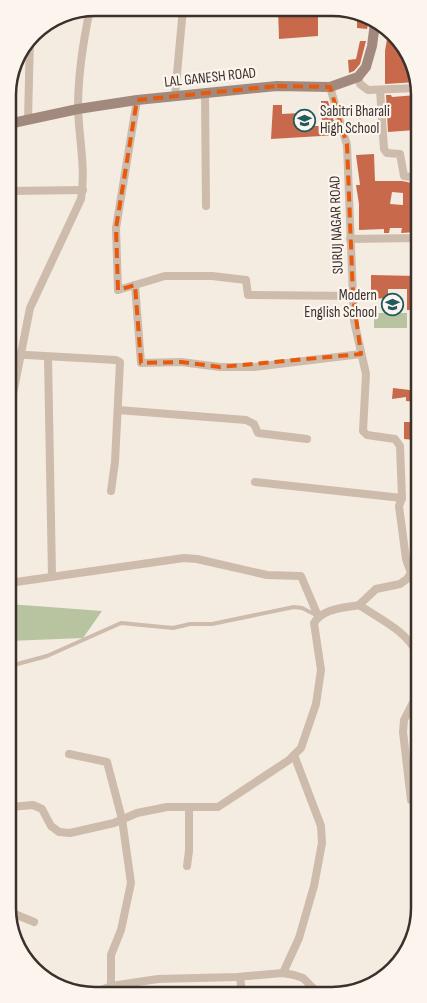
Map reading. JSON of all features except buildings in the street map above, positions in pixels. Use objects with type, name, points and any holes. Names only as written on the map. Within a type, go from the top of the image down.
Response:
[{"type":"main road","points":[[358,77],[366,67],[374,29]]},
{"type":"main road","name":"LAL GANESH ROAD","points":[[16,122],[78,109],[137,100],[277,86],[330,87],[358,77]]},
{"type":"street","points":[[175,96],[182,16]]},
{"type":"street","points":[[16,383],[30,308],[81,199],[83,190],[78,109],[81,57],[89,17]]},
{"type":"street","points":[[28,120],[30,52]]},
{"type":"street","points":[[358,77],[360,84],[368,90],[410,88]]},
{"type":"street","name":"SURUJ NAGAR ROAD","points":[[330,87],[347,145],[354,321],[366,374],[363,431],[367,435],[395,439],[400,446],[402,498],[399,506],[406,559],[411,566]]},
{"type":"street","points":[[380,90],[384,149],[387,153],[400,154],[404,176],[411,177]]},
{"type":"street","points":[[206,93],[206,206]]},
{"type":"street","points":[[137,100],[116,228],[118,290],[165,276],[212,276],[246,280],[248,295],[353,296]]},
{"type":"street","points":[[16,191],[83,190]]},
{"type":"street","points":[[350,239],[411,238]]},
{"type":"street","points":[[135,285],[141,363],[181,362],[220,367],[254,367],[361,354]]},
{"type":"street","points":[[16,354],[116,360],[120,362],[111,491]]},
{"type":"street","points":[[48,356],[52,576]]},
{"type":"street","points":[[118,410],[246,420],[254,424],[258,433],[307,439]]},
{"type":"street","points":[[255,482],[402,498]]},
{"type":"street","points":[[16,582],[184,558],[197,558],[267,575],[301,576],[318,616]]},
{"type":"street","points":[[16,806],[33,805],[42,809],[51,826],[59,832],[70,833],[114,823],[137,812],[167,807],[218,807],[289,760],[301,748],[316,704],[321,670],[314,629],[314,623],[318,616],[330,611],[359,605],[376,590],[400,584],[411,576]]},
{"type":"street","points":[[359,605],[403,634],[411,643]]},
{"type":"street","points":[[411,707],[404,720],[403,732],[411,800]]},
{"type":"street","points":[[69,754],[107,762],[122,819],[131,882],[121,930],[110,955],[111,986],[158,979],[240,977],[282,973],[303,978],[312,987]]},
{"type":"street","points":[[282,973],[299,938],[314,886],[322,843],[321,826],[294,755]]},
{"type":"street","points":[[187,866],[189,807]]},
{"type":"street","points":[[17,915],[34,922]]},
{"type":"street","points":[[240,977],[241,987]]},
{"type":"lane","points":[[16,664],[47,656],[121,623],[173,628],[190,624],[212,624],[294,607],[302,608],[318,616]]},
{"type":"highlighted area","points":[[277,86],[330,87],[347,145],[353,296],[361,354],[220,367],[181,362],[141,363],[135,285],[118,290],[116,228],[137,100]]},
{"type":"green space","points":[[374,313],[407,313],[407,328],[374,328]]},
{"type":"green space","points":[[16,605],[102,611],[83,638],[16,641]]},
{"type":"place","name":"Sabitri Bharali High School","points":[[304,120]]},
{"type":"place","name":"Modern English School","points":[[393,304]]}]
